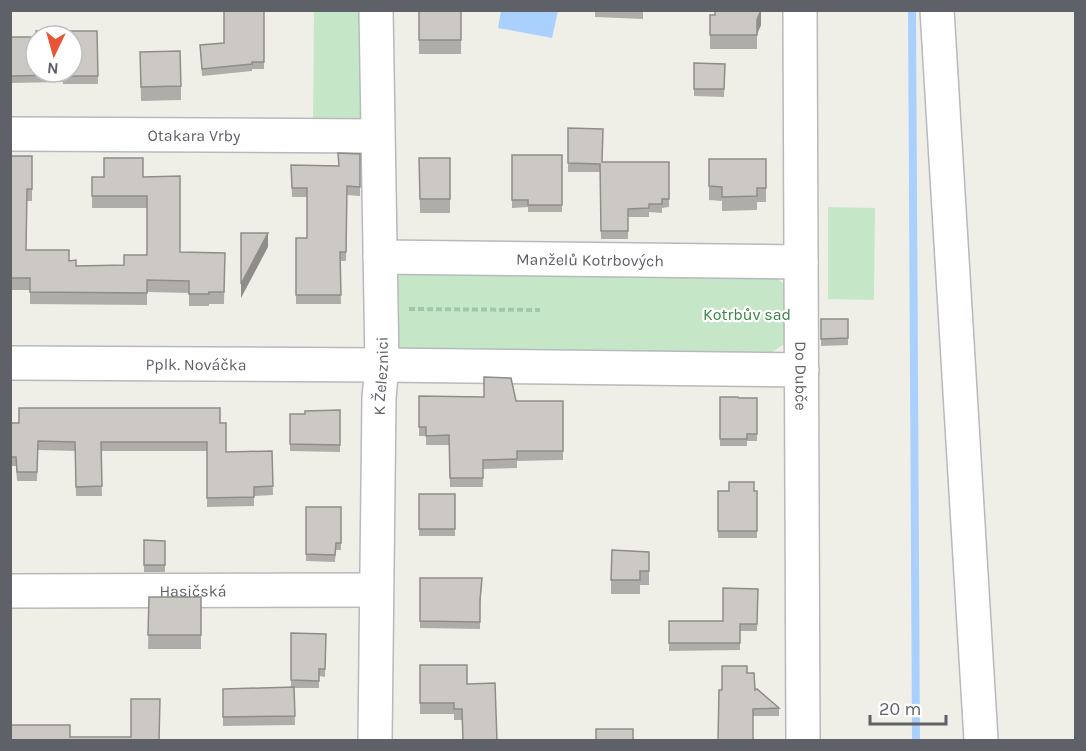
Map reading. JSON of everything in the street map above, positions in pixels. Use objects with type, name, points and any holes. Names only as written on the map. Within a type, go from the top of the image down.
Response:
[{"type":"street","name":"K Železnici","points":[[375,741],[379,410],[382,365],[376,10]]},
{"type":"street","name":"Do Dubče","points":[[800,10],[803,741]]},
{"type":"street","points":[[937,10],[981,741]]},
{"type":"street","name":"Otakara Vrby","points":[[10,134],[377,136]]},
{"type":"street","name":"Manželů Kotrbových","points":[[380,257],[801,262]]},
{"type":"street","name":"Pplk. Nováčka","points":[[10,363],[382,365]]},
{"type":"street","points":[[382,365],[802,370]]},
{"type":"street","name":"Hasičská","points":[[10,591],[376,590]]},
{"type":"path","points":[[381,308],[540,310]]},
{"type":"green space","points":[[314,11],[363,11],[364,121],[313,127]]},
{"type":"green space","points":[[828,207],[875,208],[874,300],[828,299]]},
{"type":"green space","name":"Kotrbův sad","points":[[392,270],[768,274],[789,286],[789,341],[769,354],[391,349]]},
{"type":"water","points":[[501,11],[558,11],[552,38],[498,28]]},
{"type":"building","points":[[224,10],[264,10],[264,62],[202,69],[200,45],[224,43]]},
{"type":"building","points":[[419,10],[461,10],[461,40],[419,40]]},
{"type":"building","points":[[715,10],[761,10],[757,20],[757,35],[710,35],[710,15],[715,15]]},
{"type":"building","points":[[84,31],[97,31],[98,76],[84,76]]},
{"type":"building","points":[[10,37],[24,37],[24,76],[10,76]]},
{"type":"building","points":[[180,51],[181,86],[141,87],[140,52]]},
{"type":"building","points":[[694,63],[725,64],[724,89],[694,89]]},
{"type":"building","points":[[568,128],[603,129],[602,162],[669,162],[669,199],[662,199],[662,204],[649,204],[649,208],[628,209],[628,231],[601,231],[600,164],[568,163]]},
{"type":"building","points":[[338,153],[360,154],[360,187],[347,186],[346,252],[340,252],[341,295],[296,295],[296,238],[307,238],[307,188],[292,188],[291,165],[339,166]]},
{"type":"building","points":[[512,155],[562,155],[562,205],[528,205],[528,200],[512,200]]},
{"type":"building","points":[[10,156],[32,156],[32,189],[27,189],[26,250],[69,250],[69,261],[76,260],[76,266],[124,265],[124,255],[147,255],[147,196],[92,196],[92,177],[104,177],[104,158],[143,158],[143,177],[180,176],[180,252],[225,253],[224,292],[189,294],[189,281],[147,280],[147,293],[30,292],[30,278],[10,278]]},
{"type":"building","points":[[419,158],[450,158],[450,199],[420,199]]},
{"type":"building","points":[[709,159],[766,159],[766,188],[757,188],[757,196],[722,197],[722,187],[709,186]]},
{"type":"building","points":[[241,233],[268,233],[241,284]]},
{"type":"building","points":[[821,319],[848,319],[848,338],[821,339]]},
{"type":"building","points":[[484,377],[511,378],[516,401],[563,401],[563,451],[517,451],[517,459],[483,460],[483,478],[450,478],[449,435],[426,436],[426,427],[419,427],[419,396],[484,397]]},
{"type":"building","points":[[720,397],[757,398],[757,434],[747,434],[747,439],[720,439]]},
{"type":"building","points":[[19,408],[220,408],[220,423],[226,423],[226,452],[272,451],[273,486],[254,487],[254,497],[207,498],[207,442],[101,442],[102,486],[76,487],[75,442],[38,441],[37,472],[17,472],[16,457],[10,457],[10,423],[19,423]]},
{"type":"building","points":[[340,410],[340,445],[290,444],[290,414]]},
{"type":"building","points":[[729,482],[754,482],[754,491],[757,491],[757,531],[718,531],[718,491],[729,491]]},
{"type":"building","points":[[419,494],[455,494],[455,529],[419,529]]},
{"type":"building","points":[[306,507],[341,507],[341,543],[336,543],[335,555],[306,554]]},
{"type":"building","points":[[144,540],[165,541],[165,565],[144,565]]},
{"type":"building","points":[[612,550],[649,552],[649,571],[640,571],[640,580],[611,580]]},
{"type":"building","points":[[420,578],[482,578],[480,622],[420,621]]},
{"type":"building","points":[[723,588],[758,589],[757,624],[740,624],[740,643],[669,643],[669,621],[723,621]]},
{"type":"building","points":[[149,597],[201,597],[201,635],[148,635]]},
{"type":"building","points":[[291,633],[326,634],[325,669],[319,669],[319,681],[291,680]]},
{"type":"building","points":[[420,665],[467,665],[467,684],[495,683],[497,741],[463,741],[462,709],[454,709],[454,703],[420,703]]},
{"type":"building","points":[[722,666],[747,666],[747,673],[754,673],[755,690],[757,689],[779,708],[753,709],[753,741],[718,741]]},
{"type":"building","points":[[294,687],[295,716],[223,717],[223,689]]},
{"type":"building","points":[[131,699],[160,699],[159,741],[10,741],[10,725],[70,725],[70,737],[131,737]]},
{"type":"building","points":[[596,729],[633,729],[633,741],[596,741]]},
{"type":"waterway","points":[[912,10],[916,740]]}]
